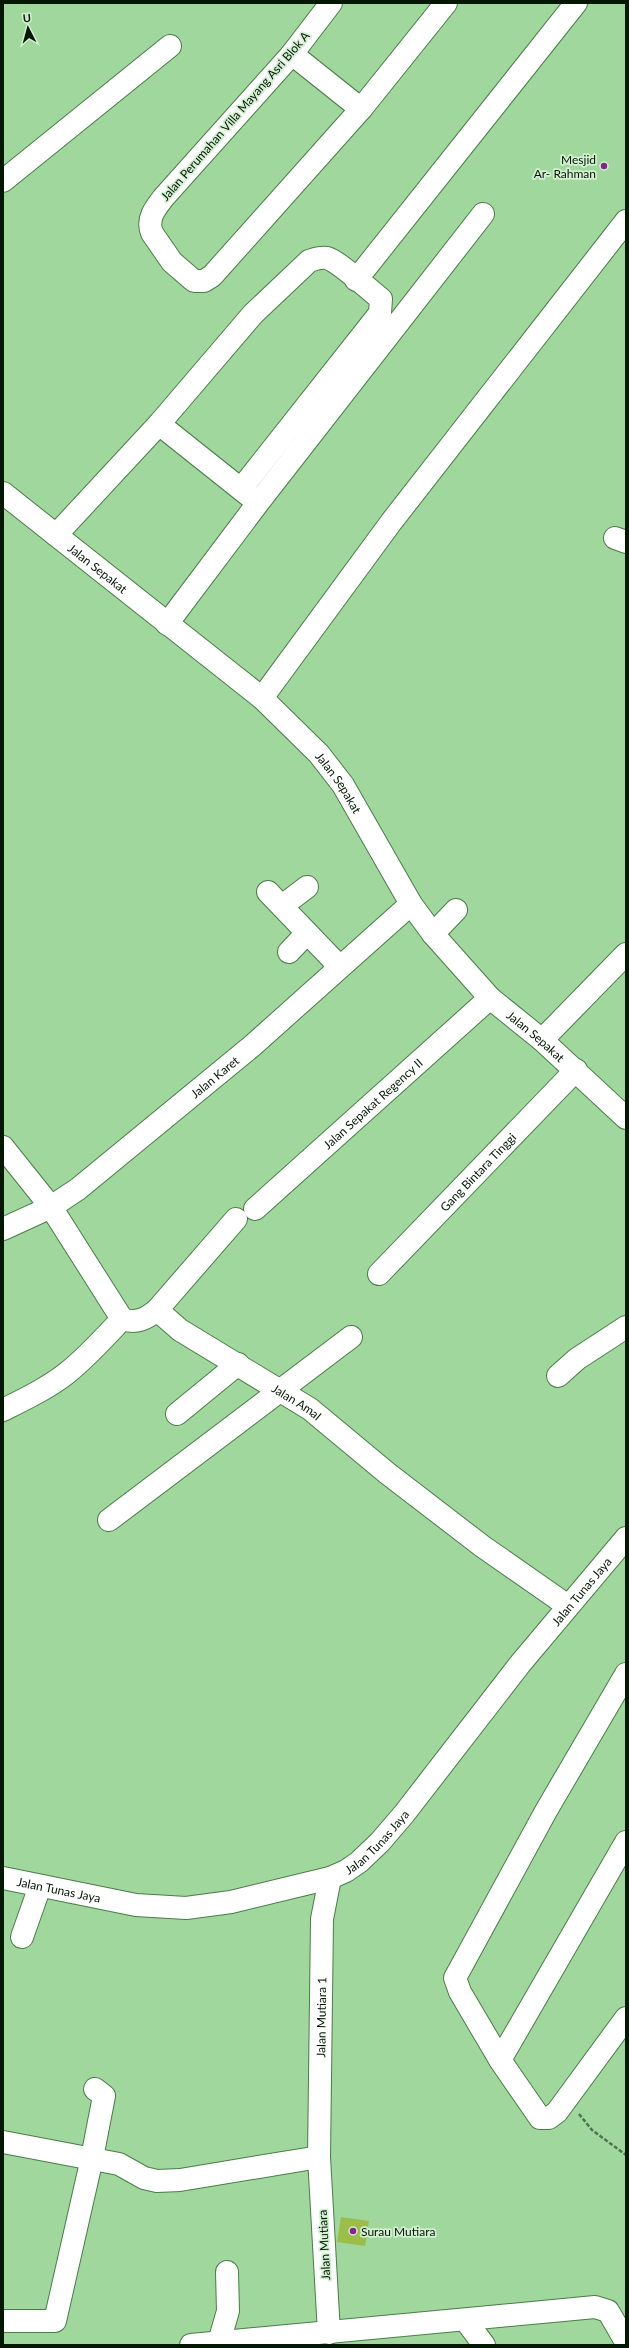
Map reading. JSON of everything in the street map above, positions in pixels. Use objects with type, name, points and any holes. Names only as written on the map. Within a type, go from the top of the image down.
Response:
[{"type":"street","name":"Jalan Perumahan Villa Mayang Asri Blok A","points":[[331,3],[292,54],[156,207],[150,223],[152,233],[172,262],[194,282],[204,281],[212,276],[361,109]]},
{"type":"street","points":[[292,54],[361,109],[446,3]]},
{"type":"street","points":[[356,280],[576,3]]},
{"type":"street","points":[[3,181],[170,46]]},
{"type":"street","points":[[167,624],[258,503],[483,214]]},
{"type":"street","points":[[262,698],[392,521],[626,221]]},
{"type":"street","points":[[56,535],[159,424],[253,314],[309,261],[322,258],[331,260],[382,300],[380,313],[241,489]]},
{"type":"street","points":[[159,424],[258,503]]},
{"type":"street","name":"Jalan Sepakat","points":[[3,493],[262,698],[319,754],[342,785],[411,904],[433,934],[490,998],[542,1040],[626,1118]]},
{"type":"street","points":[[307,887],[275,899],[340,967]]},
{"type":"street","name":"Jalan Karet","points":[[3,1229],[51,1207],[78,1189],[164,1120],[252,1046],[411,904]]},
{"type":"street","points":[[433,934],[456,910]]},
{"type":"street","points":[[289,952],[307,933]]},
{"type":"street","points":[[542,1040],[626,954]]},
{"type":"street","name":"Jalan Sepakat Regency II","points":[[255,1209],[490,998]]},
{"type":"street","name":"Gang Bintara Tinggi","points":[[379,1274],[576,1070]]},
{"type":"street","points":[[3,1147],[51,1207],[122,1319],[134,1321],[146,1320],[157,1310],[236,1219]]},
{"type":"street","name":"Jalan Amal","points":[[157,1310],[180,1330],[310,1409],[387,1473],[482,1546],[568,1606]]},
{"type":"street","points":[[3,1410],[40,1391],[66,1374],[89,1354],[122,1319]]},
{"type":"street","points":[[558,1376],[577,1359],[626,1327]]},
{"type":"street","points":[[109,1520],[351,1337]]},
{"type":"street","points":[[177,1414],[238,1364]]},
{"type":"street","name":"Jalan Tunas Jaya","points":[[3,1878],[136,1905],[186,1908],[232,1902],[330,1878],[359,1862],[390,1831],[520,1664],[626,1538]]},
{"type":"street","points":[[626,1674],[546,1811],[456,1974],[460,1992],[500,2060],[538,2117],[543,2119],[549,2118],[557,2112],[626,2018]]},
{"type":"street","points":[[500,2060],[626,1842]]},
{"type":"street","name":"Jalan Mutiara 1","points":[[319,2157],[322,1926],[330,1878]]},
{"type":"street","points":[[22,1937],[40,1886]]},
{"type":"street","points":[[3,2321],[54,2321],[92,2158],[104,2096],[95,2089]]},
{"type":"street","points":[[3,2142],[119,2164],[144,2178],[168,2182],[319,2157]]},
{"type":"street","name":"Jalan Mutiara","points":[[319,2157],[329,2333]]},
{"type":"street","points":[[204,2344],[228,2311],[227,2272]]},
{"type":"street","points":[[204,2344],[292,2341],[329,2333],[380,2337],[466,2321],[599,2307],[608,2311],[626,2342]]},
{"type":"street","points":[[466,2321],[484,2345]]},
{"type":"path","points":[[567,2097],[592,2130],[626,2155]]},
{"type":"building","name":"Surau Mutiara","points":[[341,2217],[369,2221],[365,2246],[337,2242]]},
{"type":"place","name":"Mesjid Ar- Rahman","points":[[604,166]]},
{"type":"place","name":"Surau Mutiara","points":[[353,2231]]}]
